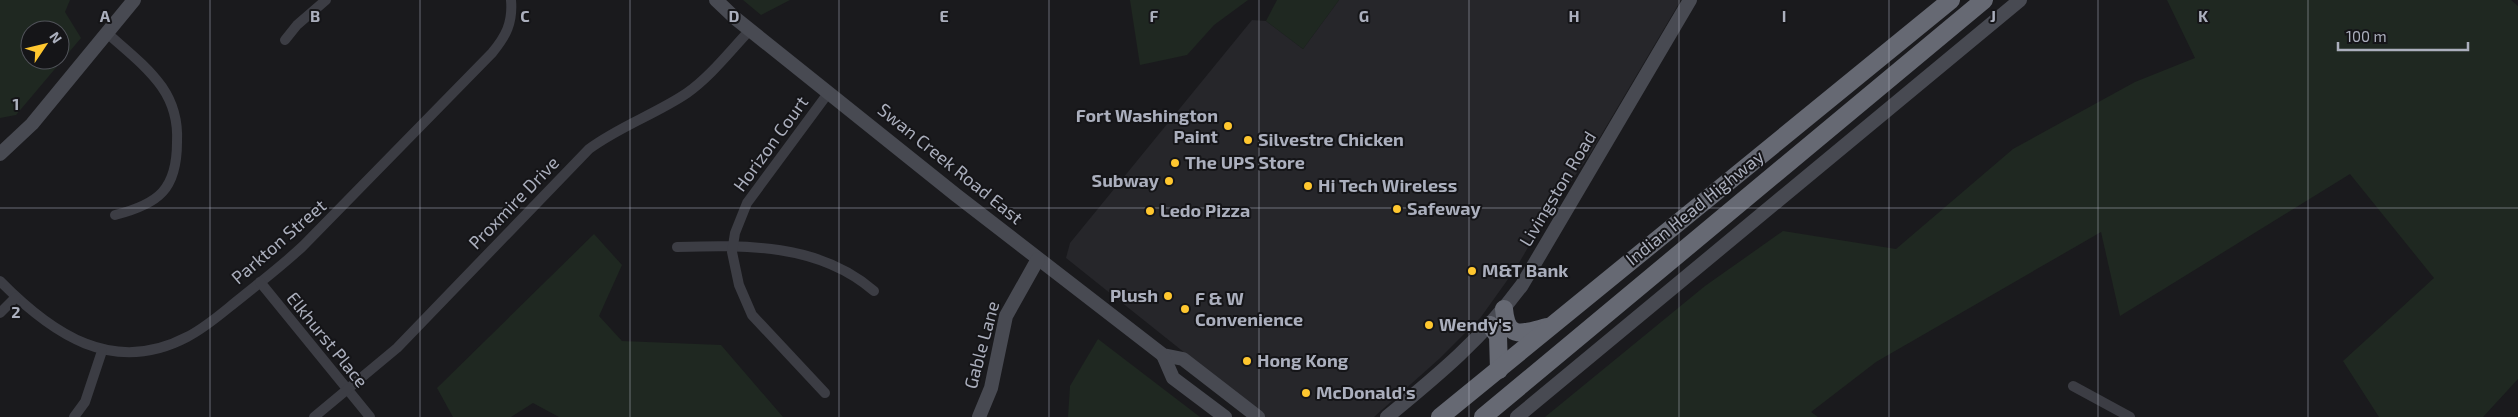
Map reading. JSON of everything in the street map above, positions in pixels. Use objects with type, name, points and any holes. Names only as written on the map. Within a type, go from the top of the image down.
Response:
[{"type":"highway","name":"Indian Head Highway","points":[[1440,417],[1951,0]]},
{"type":"highway","name":"Indian Head Highway","points":[[1483,417],[1984,0]]},
{"type":"highway","points":[[1504,309],[1505,320],[1514,331],[1520,334],[1550,327]]},
{"type":"highway","points":[[1490,325],[1495,329],[1498,336],[1498,370]]},
{"type":"main road","points":[[0,154],[32,124],[134,0]]},
{"type":"main road","name":"Swan Creek Road East","points":[[716,0],[750,30],[1038,259],[1163,355],[1184,359],[1258,417]]},
{"type":"main road","name":"Livingston Road","points":[[1388,417],[1459,357],[1504,309],[1522,285],[1558,227],[1690,0]]},
{"type":"main road","points":[[1517,417],[2020,0]]},
{"type":"main road","name":"Gable Lane","points":[[979,417],[991,388],[1006,316],[1038,259]]},
{"type":"main road","name":"Swan Creek Road East","points":[[1163,355],[1173,378],[1225,417]]},
{"type":"street","points":[[285,40],[301,20],[326,0]]},
{"type":"street","name":"Parkton Street","points":[[0,281],[16,297],[61,333],[102,351],[145,351],[173,344],[198,331],[282,265],[343,208],[492,53],[512,22],[511,0]]},
{"type":"street","name":"Proxmire Drive","points":[[314,417],[397,348],[589,149],[613,132],[671,102],[696,86],[750,30]]},
{"type":"street","points":[[107,33],[140,63],[163,88],[173,111],[178,138],[176,171],[168,186],[149,203],[115,215]]},
{"type":"street","name":"Horizon Court","points":[[825,393],[752,315],[739,284],[733,261],[733,245],[738,224],[747,203],[829,92]]},
{"type":"street","points":[[676,247],[733,245],[791,251],[816,257],[859,279],[874,291]]},
{"type":"street","name":"Elkhurst Place","points":[[260,282],[370,417]]},
{"type":"street","points":[[0,313],[16,297]]},
{"type":"street","points":[[74,417],[85,402],[102,351]]},
{"type":"street","points":[[2073,386],[2130,417]]},
{"type":"shaded area","points":[[0,0],[70,0],[65,12],[70,20],[20,20],[20,70],[54,70],[16,115],[0,118]]},
{"type":"shaded area","points":[[743,0],[790,0],[761,15]]},
{"type":"shaded area","points":[[1130,0],[1248,0],[1214,25],[1187,55],[1140,65]]},
{"type":"shaded area","points":[[1277,0],[1339,0],[1303,49],[1266,21]]},
{"type":"shaded area","points":[[1339,0],[1681,0],[1590,154],[1540,227],[1516,268],[1481,317],[1439,359],[1374,417],[1265,417],[1066,258],[1070,243],[1252,20],[1266,21],[1303,49]]},
{"type":"shaded area","points":[[2167,0],[2511,0],[2518,6],[2518,379],[2483,417],[2379,417],[2343,361],[2434,278],[2350,174],[2120,316],[2101,232],[1876,362],[1811,412],[1818,417],[1545,417],[1705,286],[1783,231],[1896,249],[2013,149],[2135,82],[2195,58]]},
{"type":"shaded area","points":[[70,20],[81,38],[70,51]]},
{"type":"shaded area","points":[[594,234],[622,265],[599,316],[622,341],[721,345],[783,417],[559,417],[533,403],[511,417],[453,417],[437,388]]},
{"type":"shaded area","points":[[1098,339],[1200,417],[1068,417],[1070,386]]},
{"type":"place","name":"Fort Washington Paint","points":[[1228,126]]},
{"type":"place","name":"Silvestre Chicken","points":[[1248,140]]},
{"type":"place","name":"The UPS Store","points":[[1175,163]]},
{"type":"place","name":"Subway","points":[[1169,181]]},
{"type":"place","name":"Hi Tech Wireless","points":[[1308,186]]},
{"type":"place","name":"Safeway","points":[[1397,209]]},
{"type":"place","name":"Ledo Pizza","points":[[1150,211]]},
{"type":"place","name":"M&T Bank","points":[[1472,271]]},
{"type":"place","name":"Plush","points":[[1168,296]]},
{"type":"place","name":"F & W Convenience","points":[[1185,309]]},
{"type":"place","name":"Wendy's","points":[[1429,325]]},
{"type":"place","name":"Hong Kong","points":[[1247,361]]},
{"type":"place","name":"McDonald's","points":[[1306,393]]}]
